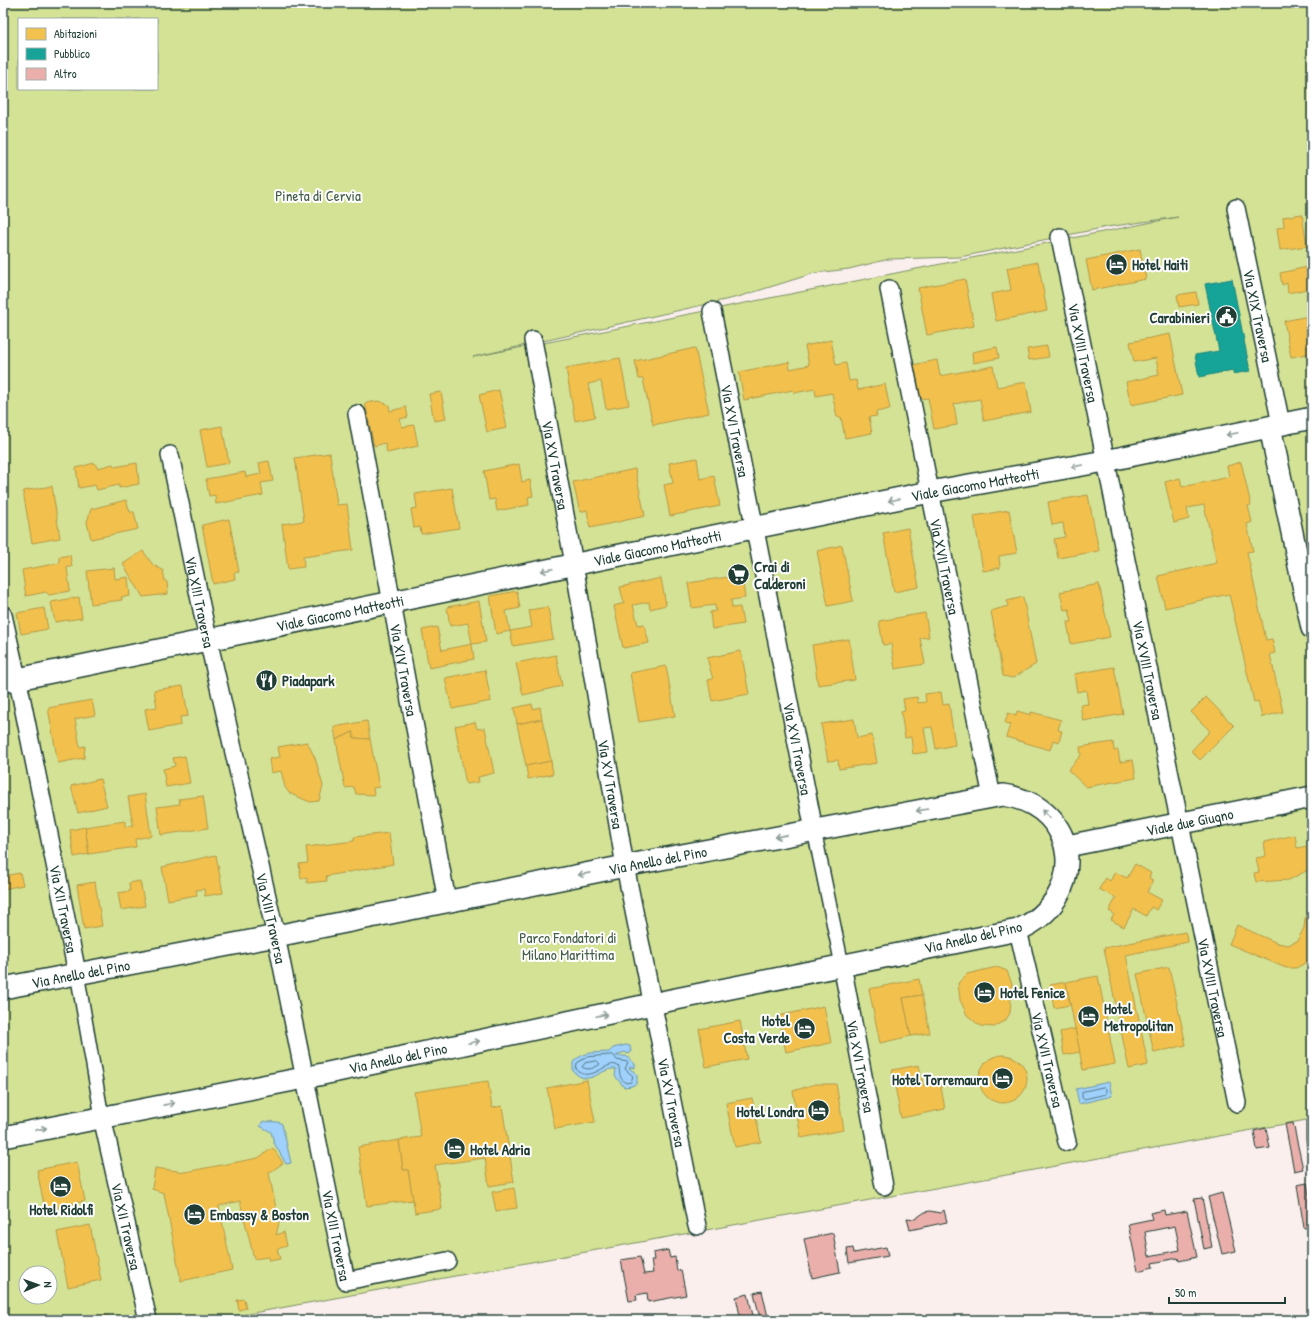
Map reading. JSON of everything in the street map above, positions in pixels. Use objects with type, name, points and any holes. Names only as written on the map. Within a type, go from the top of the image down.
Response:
[{"type":"street","name":"Via XIX Traversa","points":[[1236,208],[1312,628]]},
{"type":"street","name":"Via XVIII Traversa","points":[[1060,237],[1237,1103]]},
{"type":"street","name":"Via XVII Traversa","points":[[889,289],[992,797]]},
{"type":"street","name":"Via XVI Traversa","points":[[712,310],[842,965],[884,1186]]},
{"type":"street","name":"Via XV Traversa","points":[[533,340],[574,564],[625,866],[697,1226]]},
{"type":"street","name":"Via XIV Traversa","points":[[357,414],[447,901]]},
{"type":"street","name":"Viale Giacomo Matteotti","points":[[10,680],[930,492],[1105,461],[1312,418]]},
{"type":"street","name":"Via XIII Traversa","points":[[170,455],[208,639],[276,936],[346,1281],[447,1260]]},
{"type":"street","name":"Via XII Traversa","points":[[3,615],[10,680],[77,973],[102,1117],[148,1320]]},
{"type":"street","name":"Via Anello del Pino","points":[[3,988],[276,936],[625,866],[992,797],[1010,796],[1030,802],[1041,809],[1059,828],[1067,846],[1066,871],[1058,896],[1048,909],[1038,918],[1029,925],[1018,930],[652,1004],[304,1078],[3,1137]]},
{"type":"street","name":"Viale due Giugno","points":[[1067,846],[1179,825],[1312,797]]},
{"type":"street","name":"Via XVII Traversa","points":[[1018,930],[1067,1142]]},
{"type":"green space","points":[[3,3],[1312,3],[1312,1119],[215,1320],[3,1320]],"holes":[[[1178,217],[473,357],[738,297],[815,273],[849,269],[889,259],[960,257],[1107,227]]]},
{"type":"water","points":[[626,1045],[630,1046],[631,1052],[629,1054],[624,1052],[616,1056],[626,1056],[635,1064],[635,1068],[629,1068],[637,1074],[637,1083],[632,1086],[624,1087],[615,1076],[616,1069],[610,1069],[590,1078],[579,1076],[573,1071],[573,1062],[581,1056],[590,1053],[609,1052],[613,1048]]},
{"type":"water","points":[[1109,1082],[1112,1096],[1079,1104],[1076,1089]]},
{"type":"water","points":[[263,1121],[278,1122],[282,1124],[291,1163],[286,1164],[274,1143],[271,1132],[260,1126]]},
{"type":"building: Abitazioni","points":[[1302,214],[1307,246],[1280,250],[1277,228],[1284,227],[1283,217]]},
{"type":"building: Abitazioni","points":[[1140,249],[1146,279],[1092,290],[1086,260]]},
{"type":"building: Abitazioni","points":[[1038,262],[1047,311],[996,321],[991,294],[1011,290],[1007,268]]},
{"type":"building: Abitazioni","points":[[1312,266],[1312,288],[1288,293],[1287,283],[1282,285],[1280,273]]},
{"type":"building: Abitazioni","points":[[965,279],[974,326],[927,335],[918,288]]},
{"type":"building: Abitazioni","points":[[1196,292],[1198,304],[1179,307],[1177,295]]},
{"type":"building: Abitazioni","points":[[1309,316],[1312,327],[1312,353],[1291,357],[1284,321]]},
{"type":"building: Abitazioni","points":[[1170,334],[1182,395],[1131,405],[1126,382],[1159,375],[1156,358],[1134,362],[1130,342]]},
{"type":"building: Abitazioni","points":[[831,340],[836,365],[846,363],[849,381],[856,380],[858,390],[885,384],[890,409],[876,412],[877,416],[869,417],[872,433],[845,438],[841,417],[837,417],[832,393],[816,396],[815,389],[794,393],[793,390],[744,400],[739,372],[789,362],[790,369],[809,365],[805,346]]},
{"type":"building: Abitazioni","points":[[1047,346],[1049,357],[1029,360],[1027,349]]},
{"type":"building: Abitazioni","points":[[997,347],[999,358],[973,363],[972,352]]},
{"type":"building: Abitazioni","points":[[695,348],[709,413],[653,425],[643,379],[639,379],[635,361]]},
{"type":"building: Abitazioni","points":[[620,358],[629,405],[606,409],[601,381],[588,384],[595,417],[575,421],[566,368]]},
{"type":"building: Abitazioni","points":[[937,360],[940,376],[993,366],[997,387],[1026,382],[1031,412],[984,421],[980,399],[954,404],[957,425],[934,429],[928,398],[919,399],[913,365]]},
{"type":"building: Abitazioni","points":[[499,390],[507,428],[487,432],[479,395]]},
{"type":"building: Abitazioni","points":[[441,392],[446,419],[434,421],[429,394]]},
{"type":"building: Abitazioni","points":[[378,401],[389,405],[390,411],[406,407],[408,417],[400,419],[402,427],[414,425],[418,446],[387,453],[385,443],[374,446],[365,403]]},
{"type":"building: Abitazioni","points":[[222,426],[229,463],[207,467],[200,430]]},
{"type":"building: Abitazioni","points":[[330,453],[337,505],[347,504],[353,550],[303,557],[304,567],[288,569],[282,524],[304,521],[295,458]]},
{"type":"building: Abitazioni","points":[[697,458],[700,479],[714,476],[720,506],[670,516],[664,485],[673,483],[669,463]]},
{"type":"building: Abitazioni","points":[[269,461],[273,481],[261,483],[263,495],[216,504],[215,495],[209,496],[206,479],[245,472],[246,477],[261,474],[259,463]]},
{"type":"building: Abitazioni","points":[[1241,462],[1251,505],[1248,506],[1252,522],[1247,524],[1253,551],[1247,552],[1266,640],[1272,639],[1275,653],[1270,654],[1283,712],[1262,717],[1258,701],[1254,702],[1229,594],[1165,608],[1158,576],[1217,563],[1204,505],[1187,508],[1189,519],[1174,523],[1165,482],[1180,478],[1182,487],[1229,477],[1227,466]]},
{"type":"building: Abitazioni","points":[[94,463],[98,468],[113,464],[114,467],[137,463],[139,484],[119,488],[119,485],[97,490],[95,485],[79,488],[76,468]]},
{"type":"building: Abitazioni","points":[[519,464],[522,482],[530,480],[533,496],[528,497],[529,505],[497,511],[495,499],[489,500],[484,471]]},
{"type":"building: Abitazioni","points":[[635,469],[645,516],[590,528],[587,510],[580,512],[573,482]]},
{"type":"building: Abitazioni","points":[[52,486],[60,538],[32,543],[23,491]]},
{"type":"building: Abitazioni","points":[[452,488],[459,528],[421,534],[420,527],[414,528],[411,509],[417,508],[415,494]]},
{"type":"building: Abitazioni","points":[[1088,495],[1099,551],[1058,558],[1054,539],[1065,537],[1063,523],[1052,525],[1048,502]]},
{"type":"building: Abitazioni","points":[[126,500],[130,512],[134,512],[138,529],[91,539],[87,522],[91,509]]},
{"type":"building: Abitazioni","points":[[1009,510],[1017,553],[999,556],[1000,568],[983,571],[974,516]]},
{"type":"building: Abitazioni","points":[[229,519],[239,572],[234,573],[235,579],[213,584],[202,525]]},
{"type":"building: Abitazioni","points":[[908,528],[919,587],[894,592],[883,533]]},
{"type":"building: Abitazioni","points":[[842,545],[853,601],[828,606],[817,551]]},
{"type":"building: Abitazioni","points":[[143,551],[153,565],[163,570],[165,581],[167,582],[168,594],[143,597],[123,564]]},
{"type":"building: Abitazioni","points":[[70,555],[72,567],[67,567],[70,591],[49,595],[46,592],[26,596],[22,570],[60,563],[59,557]]},
{"type":"building: Abitazioni","points":[[114,568],[115,579],[128,577],[130,596],[121,597],[122,600],[91,604],[87,571]]},
{"type":"building: Abitazioni","points":[[742,575],[745,598],[731,600],[732,608],[740,607],[743,624],[712,629],[710,612],[716,611],[715,605],[692,608],[688,583]]},
{"type":"building: Abitazioni","points":[[661,578],[666,605],[650,609],[649,602],[633,605],[638,625],[644,624],[649,643],[623,648],[614,606],[624,603],[620,587]]},
{"type":"building: Abitazioni","points":[[1099,584],[1110,637],[1071,644],[1067,622],[1072,622],[1069,609],[1064,610],[1060,592]]},
{"type":"building: Abitazioni","points":[[517,591],[520,608],[506,611],[510,631],[496,634],[490,596]]},
{"type":"building: Abitazioni","points":[[79,597],[82,618],[55,622],[51,602]]},
{"type":"building: Abitazioni","points":[[1023,597],[1036,664],[1013,678],[1003,676],[991,611],[1008,606],[1007,601]]},
{"type":"building: Abitazioni","points":[[479,601],[486,642],[472,644],[468,623],[450,626],[447,607]]},
{"type":"building: Abitazioni","points":[[548,607],[553,639],[513,646],[510,631],[532,627],[529,610]]},
{"type":"building: Abitazioni","points":[[44,608],[48,629],[21,634],[17,613]]},
{"type":"building: Abitazioni","points":[[925,613],[929,637],[920,638],[925,664],[895,669],[891,644],[883,645],[879,621]]},
{"type":"building: Abitazioni","points":[[437,627],[442,650],[472,644],[474,659],[429,668],[422,630]]},
{"type":"building: Abitazioni","points":[[849,639],[855,680],[818,685],[812,645]]},
{"type":"building: Abitazioni","points":[[741,651],[749,694],[712,701],[708,680],[713,679],[707,658]]},
{"type":"building: Abitazioni","points":[[556,655],[562,686],[523,695],[516,663]]},
{"type":"building: Abitazioni","points":[[666,666],[675,716],[639,722],[630,673]]},
{"type":"building: Abitazioni","points":[[1114,667],[1123,714],[1083,721],[1080,705],[1088,704],[1086,690],[1077,692],[1074,674]]},
{"type":"building: Abitazioni","points":[[485,670],[491,701],[452,709],[445,678]]},
{"type":"building: Abitazioni","points":[[183,686],[188,716],[180,717],[181,725],[149,731],[145,709],[157,707],[154,690]]},
{"type":"building: Abitazioni","points":[[941,692],[943,705],[949,704],[955,745],[936,749],[932,727],[924,728],[928,752],[913,754],[911,737],[905,738],[901,712],[905,711],[903,699],[917,697],[918,703],[926,702],[925,694]]},
{"type":"building: Abitazioni","points":[[1206,697],[1234,726],[1200,760],[1191,751],[1210,731],[1191,712]]},
{"type":"building: Abitazioni","points":[[92,700],[95,715],[75,719],[80,747],[85,746],[84,758],[58,763],[48,708]]},
{"type":"building: Abitazioni","points":[[532,704],[533,709],[540,707],[542,719],[517,724],[514,708]]},
{"type":"building: Abitazioni","points":[[1017,711],[1031,715],[1031,712],[1061,720],[1058,730],[1062,731],[1059,742],[1053,740],[1050,750],[1006,737],[1010,725],[1005,723],[1008,713],[1016,716]]},
{"type":"building: Abitazioni","points":[[542,719],[551,761],[526,766],[517,724]]},
{"type":"building: Abitazioni","points":[[854,719],[857,738],[872,735],[877,763],[839,769],[838,760],[828,761],[821,724]]},
{"type":"building: Abitazioni","points":[[367,721],[370,739],[354,738],[353,732],[336,740],[334,727]]},
{"type":"building: Abitazioni","points":[[475,722],[477,729],[485,728],[494,773],[478,777],[479,782],[466,784],[455,726]]},
{"type":"building: Abitazioni","points":[[353,732],[354,738],[370,739],[379,787],[373,788],[374,795],[356,794],[354,787],[345,788],[336,740]]},
{"type":"building: Abitazioni","points":[[307,742],[315,758],[323,786],[319,801],[310,802],[289,793],[285,787],[281,771],[271,773],[269,759],[280,757],[278,747]]},
{"type":"building: Abitazioni","points":[[1113,742],[1114,751],[1118,750],[1120,762],[1133,760],[1136,778],[1086,787],[1068,770],[1081,755],[1080,747]]},
{"type":"building: Abitazioni","points":[[185,756],[190,783],[166,787],[163,769],[175,766],[173,758]]},
{"type":"building: Abitazioni","points":[[551,761],[553,774],[528,779],[526,766]]},
{"type":"building: Abitazioni","points":[[100,779],[107,806],[78,813],[71,786]]},
{"type":"building: Abitazioni","points":[[145,794],[151,836],[135,839],[136,847],[89,854],[85,827],[125,821],[125,827],[133,825],[128,797]]},
{"type":"building: Abitazioni","points":[[203,796],[208,828],[161,835],[157,807],[180,804],[179,799]]},
{"type":"building: Abitazioni","points":[[85,827],[89,854],[74,857],[70,830]]},
{"type":"building: Abitazioni","points":[[389,833],[393,864],[326,876],[327,881],[307,883],[307,878],[301,879],[299,864],[308,863],[306,847],[354,841],[354,837]]},
{"type":"building: Abitazioni","points":[[1295,835],[1297,848],[1308,846],[1310,859],[1312,859],[1312,868],[1289,880],[1256,882],[1254,873],[1259,872],[1256,858],[1266,856],[1264,842]]},
{"type":"building: Abitazioni","points":[[216,855],[223,893],[205,896],[204,889],[196,890],[197,895],[168,900],[162,867]]},
{"type":"building: Abitazioni","points":[[1135,864],[1151,873],[1149,878],[1153,880],[1147,892],[1162,900],[1156,910],[1151,907],[1146,916],[1134,909],[1124,927],[1111,920],[1114,914],[1109,911],[1116,898],[1099,889],[1106,878],[1110,881],[1115,872],[1127,878]]},
{"type":"building: Abitazioni","points":[[20,873],[23,885],[3,889],[3,876]]},
{"type":"building: Abitazioni","points":[[140,881],[145,906],[121,910],[118,893],[130,891],[129,883]]},
{"type":"building: Abitazioni","points":[[95,882],[102,926],[84,929],[77,885]]},
{"type":"building: Abitazioni","points":[[1312,915],[1312,957],[1307,962],[1296,968],[1286,968],[1229,944],[1237,925],[1277,943],[1288,945],[1297,941],[1304,928],[1305,918]]},
{"type":"building: Abitazioni","points":[[1185,932],[1188,942],[1126,955],[1148,1065],[1129,1069],[1104,948]]},
{"type":"building: Abitazioni","name":"Hotel Fenice","points":[[997,967],[1007,971],[1012,984],[1010,1013],[1005,1021],[994,1027],[980,1026],[967,1015],[960,1000],[958,983],[967,974]]},
{"type":"building: Abitazioni","points":[[1169,967],[1186,1045],[1154,1053],[1137,974]]},
{"type":"building: Abitazioni","name":"Hotel Metropolitan","points":[[1098,976],[1115,1064],[1083,1070],[1066,982]]},
{"type":"building: Abitazioni","points":[[919,979],[922,995],[903,998],[911,1036],[880,1043],[869,989]]},
{"type":"building: Abitazioni","points":[[1066,982],[1070,1005],[1054,1008],[1050,985]]},
{"type":"building: Abitazioni","points":[[922,995],[930,1033],[911,1036],[903,998]]},
{"type":"building: Abitazioni","name":"Hotel Costa Verde","points":[[824,1006],[831,1043],[786,1052],[778,1016]]},
{"type":"building: Abitazioni","points":[[740,1021],[747,1059],[706,1067],[699,1029]]},
{"type":"building: Abitazioni","points":[[1075,1029],[1080,1052],[1064,1055],[1060,1032]]},
{"type":"building: Abitazioni","name":"Hotel Torremaura","points":[[998,1055],[1008,1055],[1020,1062],[1027,1074],[1027,1084],[1020,1096],[1008,1103],[998,1103],[990,1099],[983,1092],[979,1084],[979,1074],[983,1066],[990,1059]]},
{"type":"building: Abitazioni","points":[[919,1065],[923,1085],[940,1082],[945,1109],[901,1118],[892,1070]]},
{"type":"building: Abitazioni","points":[[587,1080],[595,1122],[555,1129],[547,1088]]},
{"type":"building: Abitazioni","name":"Hotel Adria","points":[[488,1081],[492,1108],[502,1106],[514,1182],[489,1186],[485,1158],[435,1165],[442,1209],[415,1213],[408,1170],[403,1170],[399,1140],[421,1137],[414,1092]]},
{"type":"building: Abitazioni","name":"Hotel Londra","points":[[815,1084],[836,1084],[844,1130],[801,1138],[793,1091]]},
{"type":"building: Abitazioni","points":[[752,1098],[761,1142],[735,1147],[726,1103]]},
{"type":"building: Abitazioni","points":[[399,1140],[403,1170],[408,1170],[413,1200],[367,1206],[358,1147]]},
{"type":"building: Abitazioni","name":"Embassy & Boston","points":[[273,1148],[283,1163],[269,1173],[279,1223],[276,1235],[284,1232],[287,1246],[277,1249],[280,1259],[269,1261],[268,1257],[254,1259],[240,1201],[219,1206],[232,1270],[181,1281],[164,1193],[152,1189],[155,1168],[185,1172],[258,1158]]},
{"type":"building: Abitazioni","name":"Hotel Ridolfi","points":[[77,1162],[85,1201],[45,1210],[37,1170]]},
{"type":"building: Abitazioni","points":[[514,1188],[517,1208],[496,1211],[492,1192]]},
{"type":"building: Abitazioni","points":[[90,1225],[101,1280],[68,1287],[57,1232]]},
{"type":"building: Abitazioni","points":[[244,1299],[246,1308],[239,1310],[237,1300]]},
{"type":"building: Abitazioni","points":[[106,1315],[117,1319],[101,1320],[101,1316]]},
{"type":"building: Pubblico","name":"Carabinieri","points":[[1232,279],[1250,371],[1233,374],[1233,370],[1199,377],[1195,355],[1219,351],[1205,284]]},
{"type":"building: Altro","points":[[1306,1121],[1312,1122],[1312,1166],[1306,1140]]},
{"type":"building: Altro","points":[[1293,1123],[1303,1169],[1294,1171],[1285,1124]]},
{"type":"building: Altro","points":[[1266,1128],[1270,1148],[1257,1150],[1254,1131]]},
{"type":"building: Altro","points":[[1307,1183],[1312,1213],[1312,1227],[1304,1228],[1297,1185]]},
{"type":"building: Altro","points":[[1222,1193],[1236,1251],[1222,1254],[1208,1197]]},
{"type":"building: Altro","points":[[1202,1198],[1212,1247],[1204,1249],[1194,1199]]},
{"type":"building: Altro","points":[[944,1210],[947,1222],[910,1230],[907,1218],[915,1219],[925,1212],[930,1211],[940,1213]]},
{"type":"building: Altro","points":[[1164,1210],[1165,1215],[1187,1211],[1197,1257],[1179,1261],[1178,1258],[1152,1263],[1153,1267],[1138,1271],[1128,1224],[1152,1219],[1150,1213]],"holes":[[[1175,1226],[1180,1250],[1149,1256],[1145,1232]]]},
{"type":"building: Altro","points":[[833,1233],[840,1272],[812,1278],[804,1239]]},
{"type":"building: Altro","points":[[886,1247],[888,1256],[849,1263],[847,1249],[853,1248],[854,1253]]},
{"type":"building: Altro","points":[[668,1250],[670,1258],[675,1257],[677,1271],[681,1270],[686,1295],[648,1302],[647,1293],[636,1295],[637,1300],[629,1301],[621,1260],[640,1257],[644,1274],[653,1273],[651,1260],[654,1260],[653,1253]]},
{"type":"building: Altro","points":[[762,1291],[768,1317],[760,1318],[754,1293]]},
{"type":"building: Altro","points":[[748,1294],[754,1320],[741,1320],[736,1297]]},
{"type":"place","name":"Hotel Haiti","points":[[1117,264]]},
{"type":"place","name":"Carabinieri","points":[[1226,317]]},
{"type":"place","name":"Crai di Calderoni","points":[[738,575]]},
{"type":"place","name":"Piadapark","points":[[267,680]]},
{"type":"place","name":"Hotel Fenice","points":[[985,992]]},
{"type":"place","name":"Hotel Metropolitan","points":[[1089,1017]]},
{"type":"place","name":"Hotel Costa Verde","points":[[805,1029]]},
{"type":"place","name":"Hotel Torremaura","points":[[1003,1079]]},
{"type":"place","name":"Hotel Londra","points":[[819,1111]]},
{"type":"place","name":"Hotel Adria","points":[[454,1149]]},
{"type":"place","name":"Hotel Ridolfi","points":[[61,1186]]},
{"type":"place","name":"Embassy & Boston","points":[[194,1214]]},
{"type":"park label","name":"Pineta di Cervia","points":[[318,195]]},
{"type":"park label","name":"Parco Fondatori di Milano Marittima","points":[[568,946]]}]
